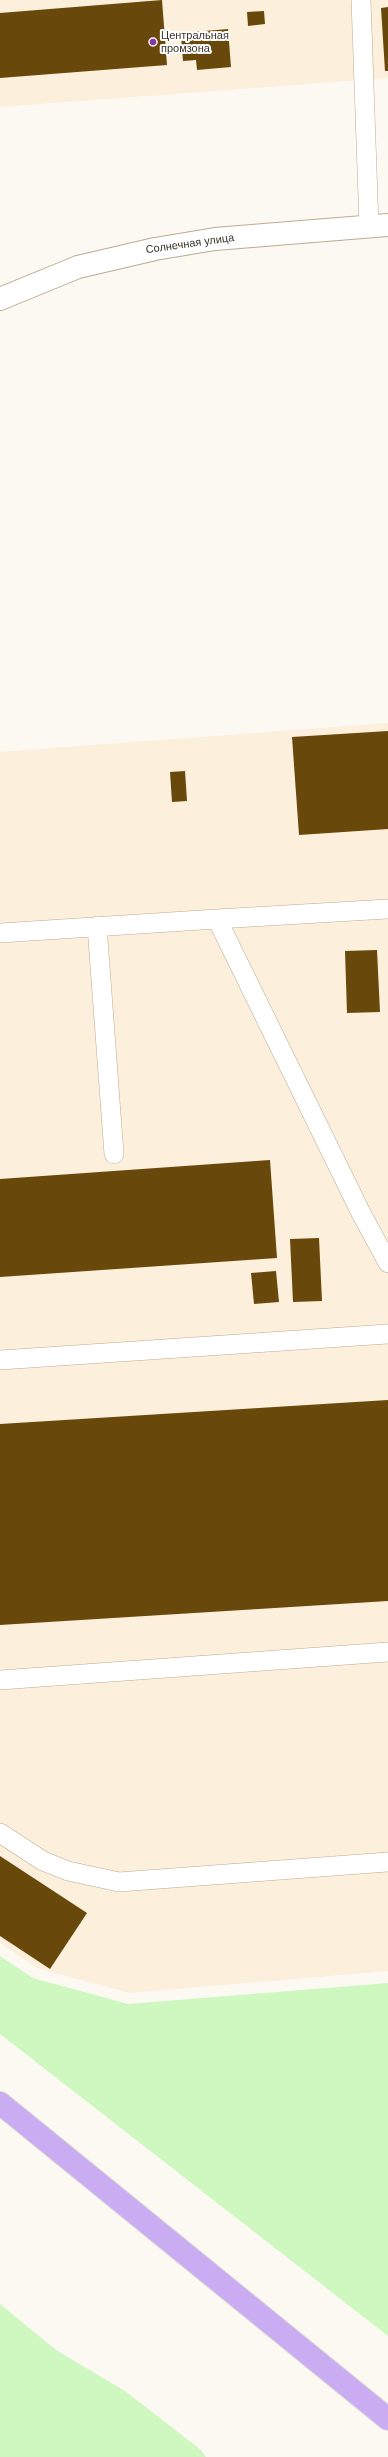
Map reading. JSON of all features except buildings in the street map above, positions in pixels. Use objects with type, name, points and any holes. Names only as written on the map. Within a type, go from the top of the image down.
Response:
[{"type":"main road","points":[[0,2103],[388,2419]]},
{"type":"street","name":"Солнечная улица","points":[[0,299],[16,290],[78,266],[155,249],[216,239],[378,225]]},
{"type":"lane","points":[[361,0],[378,225]]},
{"type":"lane","points":[[0,933],[388,909]]},
{"type":"lane","points":[[217,919],[361,1213],[388,1263]]},
{"type":"lane","points":[[97,926],[114,1154]]},
{"type":"lane","points":[[0,1360],[388,1334]]},
{"type":"lane","points":[[0,1680],[388,1652]]},
{"type":"lane","points":[[0,1833],[43,1861],[96,1878],[119,1882],[388,1862]]},
{"type":"shaded area","name":"Центральная промзона","points":[[0,0],[388,0],[388,78],[0,107]]},
{"type":"shaded area","points":[[388,723],[388,1971],[129,1993],[37,1968],[0,1943],[0,752]]},
{"type":"green space","points":[[0,1956],[33,1978],[128,2004],[388,1983],[388,2336],[0,2034]]},
{"type":"green space","points":[[0,2304],[56,2350],[125,2391],[201,2450],[206,2457],[0,2457]]},
{"type":"place","name":"Центральная промзона","points":[[153,42]]}]
